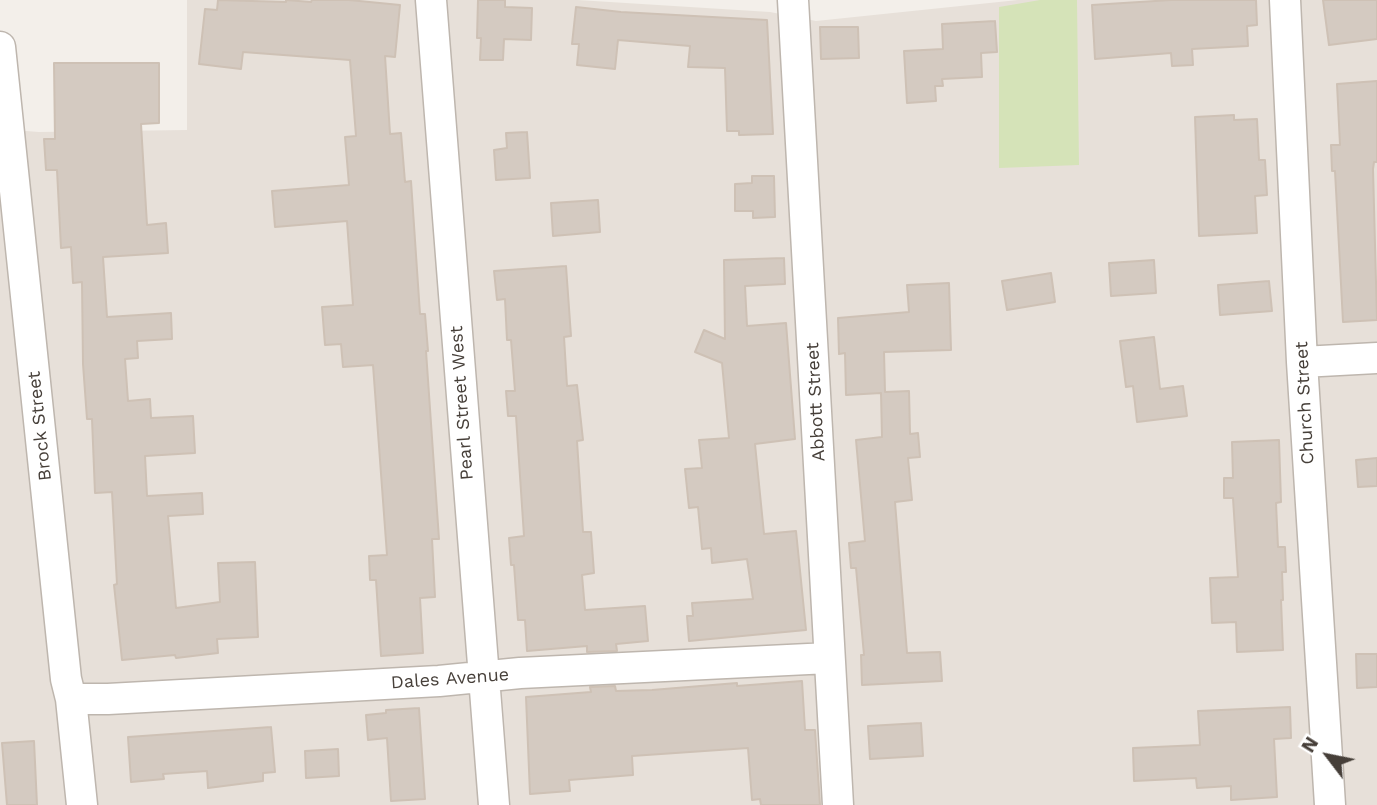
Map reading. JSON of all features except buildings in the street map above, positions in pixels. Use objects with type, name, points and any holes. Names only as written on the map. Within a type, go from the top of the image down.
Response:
[{"type":"street","name":"Pearl Street West","points":[[431,0],[494,805]]},
{"type":"street","name":"Abbott Street","points":[[793,0],[838,805]]},
{"type":"street","name":"Church Street","points":[[1285,0],[1303,362],[1330,805]]},
{"type":"street","name":"Brock Street","points":[[0,47],[82,805]]},
{"type":"street","points":[[1303,362],[1377,358]]},
{"type":"street","name":"Dales Avenue","points":[[71,699],[829,658]]},
{"type":"shaded area","points":[[187,0],[578,0],[770,12],[816,21],[1018,0],[1377,0],[1377,805],[0,805],[0,129],[39,132],[187,130]]},
{"type":"green space","points":[[1040,0],[1077,0],[1079,165],[999,168],[999,7]]}]
